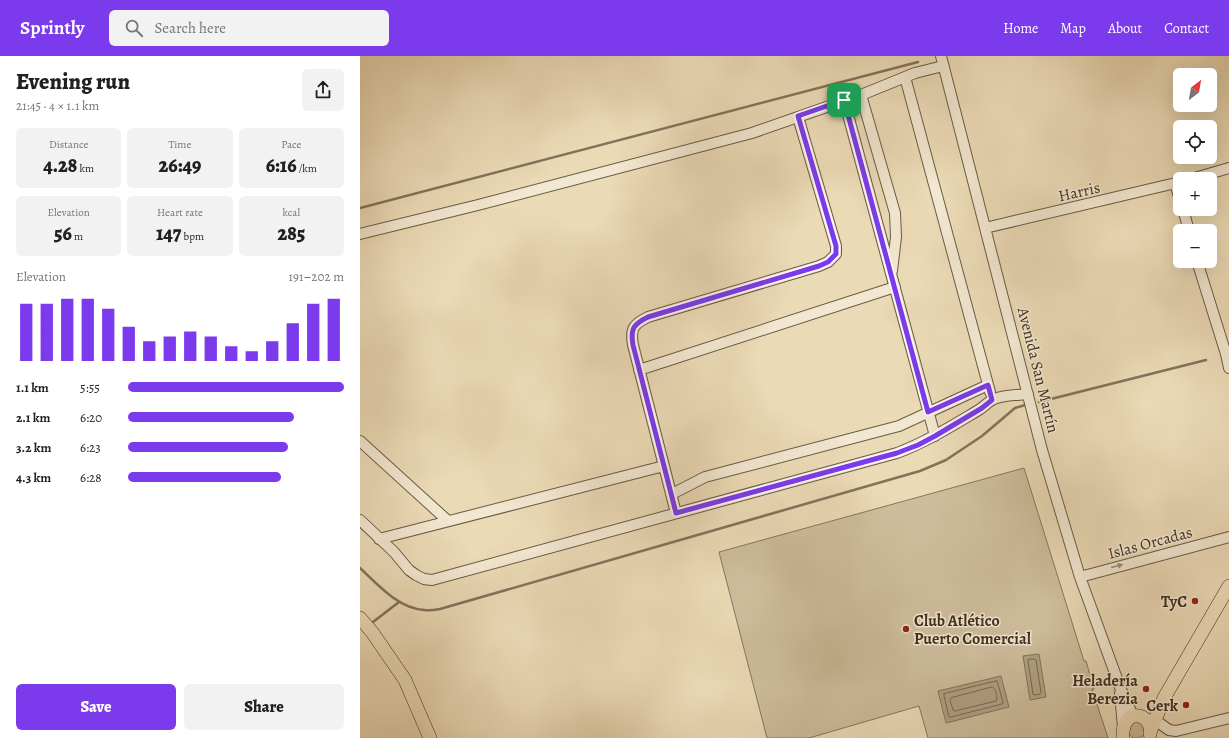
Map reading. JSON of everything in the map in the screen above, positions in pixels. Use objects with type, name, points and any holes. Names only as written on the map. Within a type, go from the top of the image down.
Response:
[{"type":"main road","points":[[1151,730],[1164,698],[1229,586]]},
{"type":"main road","points":[[360,618],[372,632],[405,680],[430,738]]},
{"type":"main road","points":[[1136,716],[1154,708],[1164,698]]},
{"type":"main road","name":"Avenida San Martín","points":[[1124,734],[1126,720],[1136,716],[1147,720],[1151,730]]},
{"type":"street","name":"Avenida San Martín","points":[[941,56],[1042,450],[1080,576],[1120,687],[1136,716]]},
{"type":"street","points":[[360,234],[752,133],[861,95],[915,73],[943,66]]},
{"type":"street","points":[[905,77],[992,400]]},
{"type":"street","points":[[861,95],[895,213],[896,237],[892,276]]},
{"type":"street","points":[[844,100],[935,436]]},
{"type":"street","points":[[676,513],[639,370],[631,336],[632,329],[638,322],[648,317],[819,266],[828,262],[836,254],[836,246],[798,116]]},
{"type":"street","points":[[1215,172],[1229,168]]},
{"type":"street","name":"Harris","points":[[985,228],[1173,184]]},
{"type":"street","points":[[1199,268],[1227,354],[1229,368]]},
{"type":"street","points":[[639,370],[895,287]]},
{"type":"street","points":[[672,494],[705,477],[899,426],[988,385]]},
{"type":"street","points":[[360,520],[409,570],[424,579],[432,580],[897,453],[918,445],[935,436],[996,398],[1028,394]]},
{"type":"street","points":[[360,441],[448,521]]},
{"type":"street","points":[[380,539],[664,466]]},
{"type":"street","name":"Islas Orcadas","points":[[1080,576],[1229,537]]},
{"type":"street","name":"Avenida San Martín","points":[[1120,687],[1124,734]]},
{"type":"street","points":[[1151,730],[1176,731],[1229,718]]},
{"type":"shaded area","name":"Club Atlético Puerto Comercial","points":[[1024,468],[1084,661],[1086,661],[1094,689],[1092,689],[1108,738],[928,738],[919,706],[809,738],[767,738],[719,552]]},
{"type":"shaded area","points":[[1133,721],[1143,723],[1144,735],[1140,738],[1133,738],[1128,733]]},
{"type":"water","points":[[1039,654],[1046,697],[1030,700],[1023,656]]},
{"type":"water","points":[[1001,676],[1009,707],[946,723],[938,691]]},
{"type":"waterway","points":[[360,208],[918,62]]},
{"type":"waterway","points":[[1039,402],[1206,360]]},
{"type":"waterway","points":[[360,568],[389,595],[406,605],[426,610],[440,609],[920,471],[946,460],[982,436],[1015,408],[1025,405]]},
{"type":"waterway","points":[[373,622],[399,602]]},
{"type":"place","name":"TyC","points":[[1195,601]]},
{"type":"place","name":"Club Atlético Puerto Comercial","points":[[906,629]]},
{"type":"place","name":"Heladería Berezia","points":[[1146,689]]},
{"type":"place","name":"Cerk","points":[[1186,705]]},
{"type":"route","points":[[844,100],[928,412],[988,385],[992,400],[982,408],[935,436],[918,445],[897,453],[676,513],[633,345],[631,336],[632,329],[638,322],[648,317],[819,266],[828,262],[836,254],[836,246],[798,116],[844,100]]}]
